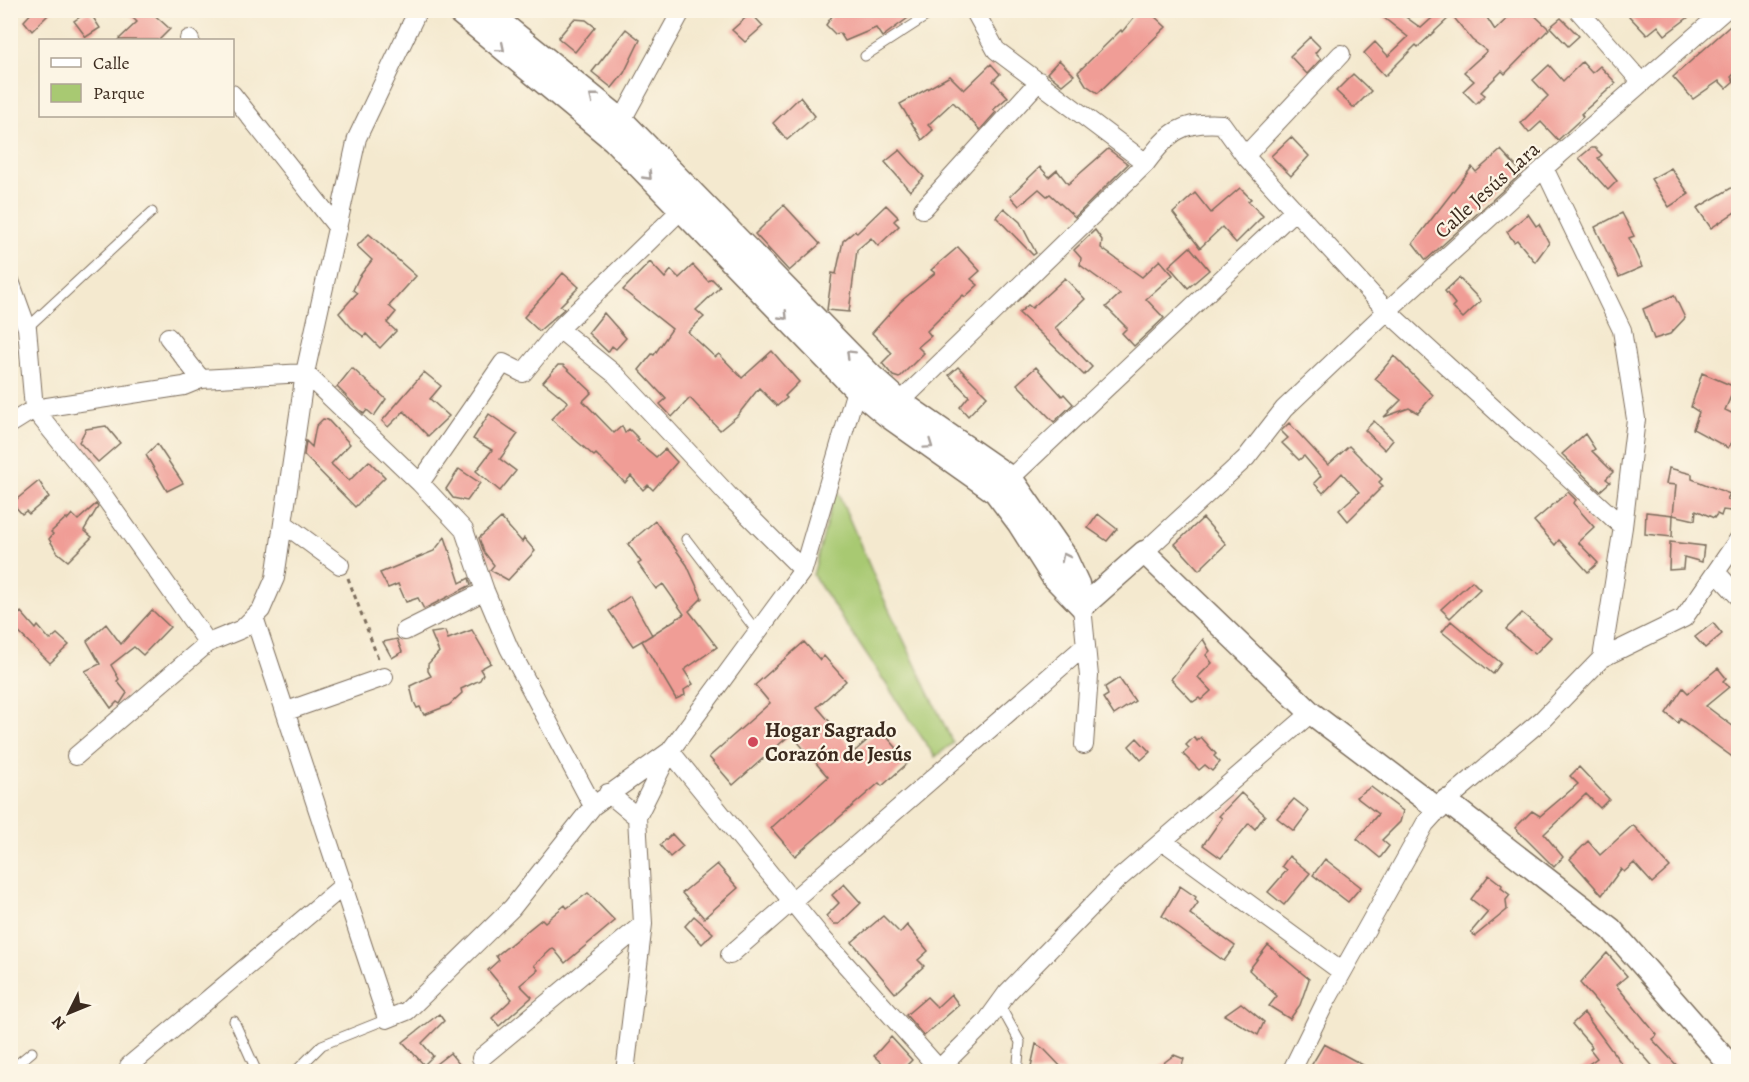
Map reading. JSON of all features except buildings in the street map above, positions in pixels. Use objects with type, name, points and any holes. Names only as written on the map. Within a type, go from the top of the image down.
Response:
[{"type":"street","points":[[76,756],[208,644],[243,629],[261,610],[275,578],[305,373],[357,138],[418,10]]},
{"type":"street","points":[[456,10],[614,127]]},
{"type":"street","points":[[486,10],[614,127],[864,383],[893,408],[1003,485],[1019,524],[1052,576],[1082,607],[1089,676],[1084,745]]},
{"type":"street","points":[[614,127],[682,10]]},
{"type":"street","points":[[974,10],[996,50],[1146,163]]},
{"type":"street","points":[[1578,10],[1642,83]]},
{"type":"street","name":"Calle Jesús Lara","points":[[1144,552],[1246,458],[1284,409],[1387,311],[1544,168],[1725,10]]},
{"type":"street","points":[[1245,156],[1341,54]]},
{"type":"street","points":[[923,209],[1039,81]]},
{"type":"street","points":[[234,97],[338,228]]},
{"type":"street","points":[[893,408],[1146,163],[1165,138],[1197,122],[1222,124],[1245,156],[1387,311],[1623,527]]},
{"type":"street","points":[[1544,168],[1622,330],[1636,419],[1623,527],[1602,658]]},
{"type":"street","points":[[420,483],[503,363],[523,373],[559,329],[688,203]]},
{"type":"street","points":[[1003,485],[1295,210]]},
{"type":"street","points":[[10,281],[27,328],[34,410],[101,492],[208,644]]},
{"type":"street","points":[[559,329],[616,375],[729,496],[803,570]]},
{"type":"street","points":[[168,337],[201,379]]},
{"type":"street","points":[[10,424],[34,410],[184,386],[201,379],[305,373],[420,483],[464,530],[485,591],[509,648],[593,806]]},
{"type":"street","points":[[625,1071],[643,924],[637,817],[670,751],[803,570],[864,383]]},
{"type":"street","points":[[283,523],[340,565]]},
{"type":"street","points":[[1291,1071],[1342,972],[1425,824],[1442,805],[1543,719],[1602,658],[1684,618],[1738,540]]},
{"type":"street","points":[[1082,607],[1144,552],[1311,713],[1442,805],[1611,929],[1736,1071]]},
{"type":"street","points":[[1716,572],[1738,596]]},
{"type":"street","points":[[405,631],[485,591]]},
{"type":"street","points":[[254,617],[287,711],[387,1019],[406,1011],[512,908],[593,806],[608,793],[670,751]]},
{"type":"street","points":[[730,955],[1086,645]]},
{"type":"street","points":[[287,711],[384,677]]},
{"type":"street","points":[[670,751],[792,901],[937,1070],[986,1022],[1007,993],[1116,881],[1311,713]]},
{"type":"street","points":[[608,793],[637,817]]},
{"type":"street","points":[[1163,841],[1342,972]]},
{"type":"street","points":[[129,1066],[344,885]]},
{"type":"street","points":[[481,1058],[643,924]]},
{"type":"lane","points":[[865,56],[936,10]]},
{"type":"lane","points":[[27,328],[152,212]]},
{"type":"lane","points":[[686,539],[758,633]]},
{"type":"lane","points":[[999,1004],[1020,1042],[1017,1071]]},
{"type":"lane","points":[[295,1071],[322,1045],[387,1019]]},
{"type":"lane","points":[[234,1021],[257,1071]]},
{"type":"lane","points":[[10,1070],[32,1052]]},
{"type":"path","points":[[340,565],[353,587],[384,677]]},
{"type":"green space","points":[[836,488],[883,597],[953,743],[935,757],[813,575]]},
{"type":"place","name":"Hogar Sagrado Corazón de Jesús","points":[[753,742]]}]
